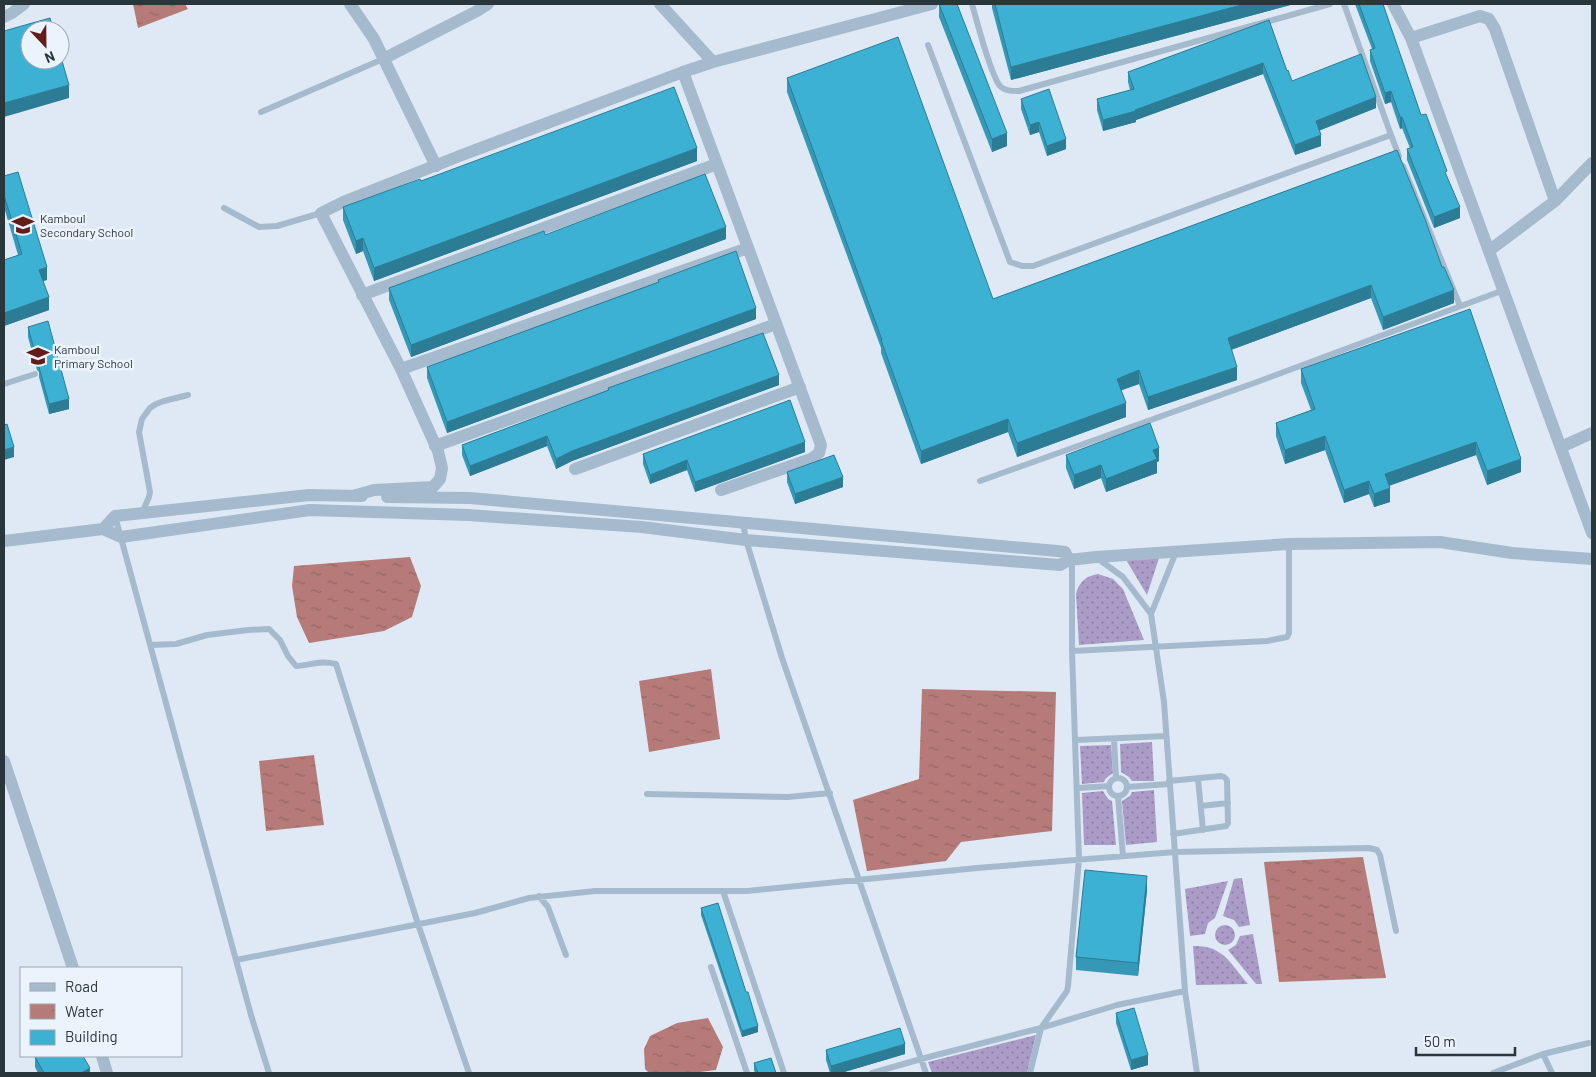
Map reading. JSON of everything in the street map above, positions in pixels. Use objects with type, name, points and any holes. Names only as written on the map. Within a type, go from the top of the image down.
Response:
[{"type":"street","points":[[4,16],[12,13],[24,4]]},
{"type":"street","points":[[350,4],[374,39],[436,166]]},
{"type":"street","points":[[383,59],[488,4]]},
{"type":"street","points":[[660,4],[713,62]]},
{"type":"street","points":[[353,496],[374,490],[433,486],[440,479],[442,468],[435,446],[401,369],[321,213],[343,202],[683,72],[713,62],[932,4]]},
{"type":"street","points":[[1394,4],[1412,38],[1592,533]]},
{"type":"street","points":[[1412,38],[1480,16],[1489,19],[1495,28],[1555,201]]},
{"type":"street","points":[[683,72],[821,445],[819,453],[812,459],[721,490]]},
{"type":"street","points":[[1490,250],[1555,201],[1592,163]]},
{"type":"street","points":[[362,295],[717,164]]},
{"type":"street","points":[[401,369],[748,248]]},
{"type":"street","points":[[435,446],[776,324]]},
{"type":"street","points":[[575,469],[800,387]]},
{"type":"street","points":[[1561,447],[1592,433]]},
{"type":"street","points":[[103,529],[115,516],[309,495],[470,498],[1057,551],[1064,552],[1071,560]]},
{"type":"street","points":[[468,515],[470,498]]},
{"type":"street","points":[[4,541],[103,529],[121,537],[310,510],[468,515],[642,527],[746,540],[1060,566],[1071,560],[1096,557],[1289,544],[1440,542],[1512,553],[1592,559]]},
{"type":"street","points":[[4,761],[72,967]]},
{"type":"street","points":[[102,1057],[107,1073]]},
{"type":"lane","points":[[972,4],[994,75],[1001,86],[1009,91],[1019,91],[1330,4]]},
{"type":"lane","points":[[1344,4],[1391,135],[1460,306]]},
{"type":"lane","points":[[928,45],[1010,262],[1022,266],[1033,266],[1391,135]]},
{"type":"lane","points":[[261,112],[383,59]]},
{"type":"lane","points":[[224,208],[259,227],[277,226],[321,213]]},
{"type":"lane","points":[[980,481],[1257,382],[1505,290]]},
{"type":"lane","points":[[4,384],[35,374]]},
{"type":"lane","points":[[142,514],[150,492],[139,432],[142,419],[146,412],[156,404],[164,400],[188,396]]},
{"type":"lane","points":[[115,516],[236,960],[269,1073]]},
{"type":"lane","points":[[743,523],[746,540],[782,658],[926,1073]]},
{"type":"lane","points":[[1072,651],[1267,641],[1287,637],[1289,633],[1289,544]]},
{"type":"lane","points":[[1151,614],[1176,552]]},
{"type":"lane","points":[[1096,557],[1123,577],[1151,614],[1164,702],[1185,990],[1197,1073]]},
{"type":"lane","points":[[1030,1073],[1041,1028],[1068,986],[1079,859],[1071,560]]},
{"type":"lane","points":[[151,646],[176,644],[207,635],[269,629],[280,640],[288,656],[296,666],[324,661],[336,664],[418,924],[468,1073]]},
{"type":"lane","points":[[1076,740],[1166,736]]},
{"type":"lane","points":[[1114,739],[1116,778]]},
{"type":"lane","points":[[1127,787],[1198,778],[1224,777],[1227,780],[1228,823],[1226,826],[1173,834]]},
{"type":"lane","points":[[1108,786],[1116,778],[1124,780],[1127,787]]},
{"type":"lane","points":[[1198,778],[1203,830]]},
{"type":"lane","points":[[1078,788],[1108,786]]},
{"type":"lane","points":[[1108,786],[1112,794],[1118,796],[1123,794],[1127,787]]},
{"type":"lane","points":[[647,794],[788,797],[830,793]]},
{"type":"lane","points":[[1118,796],[1123,856]]},
{"type":"lane","points":[[1201,806],[1228,802]]},
{"type":"lane","points":[[236,960],[475,913],[539,896],[595,890],[747,891],[977,868],[1175,852],[1369,848],[1377,850],[1380,855],[1396,931]]},
{"type":"lane","points":[[723,891],[784,1073]]},
{"type":"lane","points":[[539,896],[548,907],[566,955]]},
{"type":"lane","points":[[711,967],[747,1073]]},
{"type":"lane","points":[[872,1073],[1041,1028],[1117,1005],[1185,990]]},
{"type":"lane","points":[[1493,1073],[1543,1054],[1589,1042]]},
{"type":"lane","points":[[1543,1054],[1552,1073]]},
{"type":"shaded area","points":[[1125,558],[1159,558],[1147,595]]},
{"type":"shaded area","points":[[1098,574],[1113,579],[1123,589],[1144,640],[1079,645],[1076,594],[1084,580]]},
{"type":"shaded area","points":[[1152,742],[1154,781],[1132,781],[1121,772],[1120,744]]},
{"type":"shaded area","points":[[1111,745],[1113,773],[1104,782],[1082,784],[1080,746]]},
{"type":"shaded area","points":[[1154,790],[1157,842],[1126,845],[1122,801],[1130,796],[1132,792]]},
{"type":"shaded area","points":[[1103,791],[1108,799],[1112,801],[1116,845],[1084,845],[1082,793]]},
{"type":"shaded area","points":[[1242,878],[1250,925],[1239,927],[1234,920],[1223,916],[1234,879]]},
{"type":"shaded area","points":[[1228,881],[1215,918],[1208,923],[1205,934],[1190,936],[1185,889]]},
{"type":"shaded area","points":[[1225,925],[1232,928],[1235,935],[1232,942],[1225,945],[1218,942],[1215,935],[1218,928]]},
{"type":"shaded area","points":[[1253,934],[1262,984],[1256,984],[1228,950],[1236,945],[1240,936]]},
{"type":"shaded area","points":[[1193,946],[1203,946],[1219,952],[1231,962],[1248,984],[1196,985]]},
{"type":"shaded area","points":[[1036,1035],[1027,1073],[932,1073],[928,1062]]},
{"type":"water","points":[[133,4],[185,4],[188,9],[138,28]]},
{"type":"water","points":[[410,557],[421,586],[412,617],[384,631],[309,643],[297,617],[292,586],[294,566]]},
{"type":"water","points":[[711,669],[720,739],[649,752],[639,681]]},
{"type":"water","points":[[922,689],[1056,692],[1052,831],[961,842],[946,861],[867,871],[853,800],[919,779]]},
{"type":"water","points":[[314,755],[324,825],[266,831],[259,761]]},
{"type":"water","points":[[1363,857],[1386,978],[1279,982],[1264,862]]},
{"type":"water","points":[[708,1018],[723,1047],[716,1070],[692,1073],[649,1073],[645,1069],[644,1049],[650,1036],[677,1023]]},
{"type":"building","points":[[939,4],[957,4],[1007,133],[992,139]]},
{"type":"building","points":[[995,4],[1245,4],[1011,67]]},
{"type":"building","points":[[1359,4],[1383,4],[1421,115],[1426,114],[1447,171],[1445,172],[1460,207],[1434,217],[1407,149],[1413,147],[1402,117],[1400,117],[1391,91],[1385,93],[1370,50],[1375,48]]},
{"type":"building","points":[[1269,20],[1292,81],[1361,54],[1376,97],[1316,121],[1321,135],[1295,145],[1263,63],[1136,111],[1103,120],[1097,99],[1134,89],[1128,72]]},
{"type":"building","points":[[20,26],[20,70],[65,70],[69,85],[4,103],[4,31]]},
{"type":"building","points":[[898,37],[993,299],[1397,150],[1442,267],[1444,267],[1454,290],[1383,317],[1371,285],[1228,338],[1237,367],[1148,397],[1139,370],[1117,379],[1126,403],[1017,443],[1008,419],[921,451],[787,78]]},
{"type":"building","points":[[674,87],[697,148],[374,268],[363,238],[356,241],[343,207],[420,179],[421,181]]},
{"type":"building","points":[[1049,89],[1066,139],[1047,146],[1039,122],[1030,125],[1021,99]]},
{"type":"building","name":"Kamboul Secondary School","points":[[18,172],[47,267],[39,270],[49,297],[4,313],[4,260],[22,254],[4,195],[4,176]]},
{"type":"building","points":[[705,174],[726,227],[411,345],[389,288],[544,231],[545,235]]},
{"type":"building","points":[[736,251],[756,308],[447,422],[427,367],[659,282],[658,280]]},
{"type":"building","points":[[1470,309],[1521,459],[1487,471],[1476,442],[1385,474],[1390,488],[1374,494],[1369,481],[1344,490],[1325,436],[1285,450],[1276,423],[1315,409],[1301,369]]},
{"type":"building","points":[[48,321],[69,399],[49,404],[39,367],[40,363],[37,360],[28,327]]},
{"type":"building","points":[[763,333],[779,375],[572,451],[556,459],[547,436],[470,466],[462,445],[609,390],[608,388]]},
{"type":"building","points":[[790,400],[805,442],[695,482],[687,460],[650,475],[643,454]]},
{"type":"building","points":[[1150,423],[1159,448],[1153,450],[1157,459],[1106,479],[1101,465],[1074,475],[1066,455]]},
{"type":"building","points":[[7,424],[14,447],[4,450],[4,425]]},
{"type":"building","points":[[834,455],[843,477],[795,494],[787,472]]},
{"type":"building","points":[[1085,870],[1147,876],[1138,963],[1076,957]]},
{"type":"building","points":[[718,903],[758,1026],[742,1031],[701,908]]},
{"type":"building","points":[[1134,1008],[1148,1055],[1131,1060],[1116,1013]]},
{"type":"building","points":[[900,1028],[905,1044],[831,1066],[826,1050]]},
{"type":"building","points":[[35,1057],[84,1057],[90,1068],[81,1073],[44,1073]]},
{"type":"building","points":[[771,1058],[776,1073],[758,1073],[754,1063]]},
{"type":"place","name":"Kamboul Secondary School","points":[[23,225]]},
{"type":"place","name":"Kamboul Primary School","points":[[38,356]]}]
